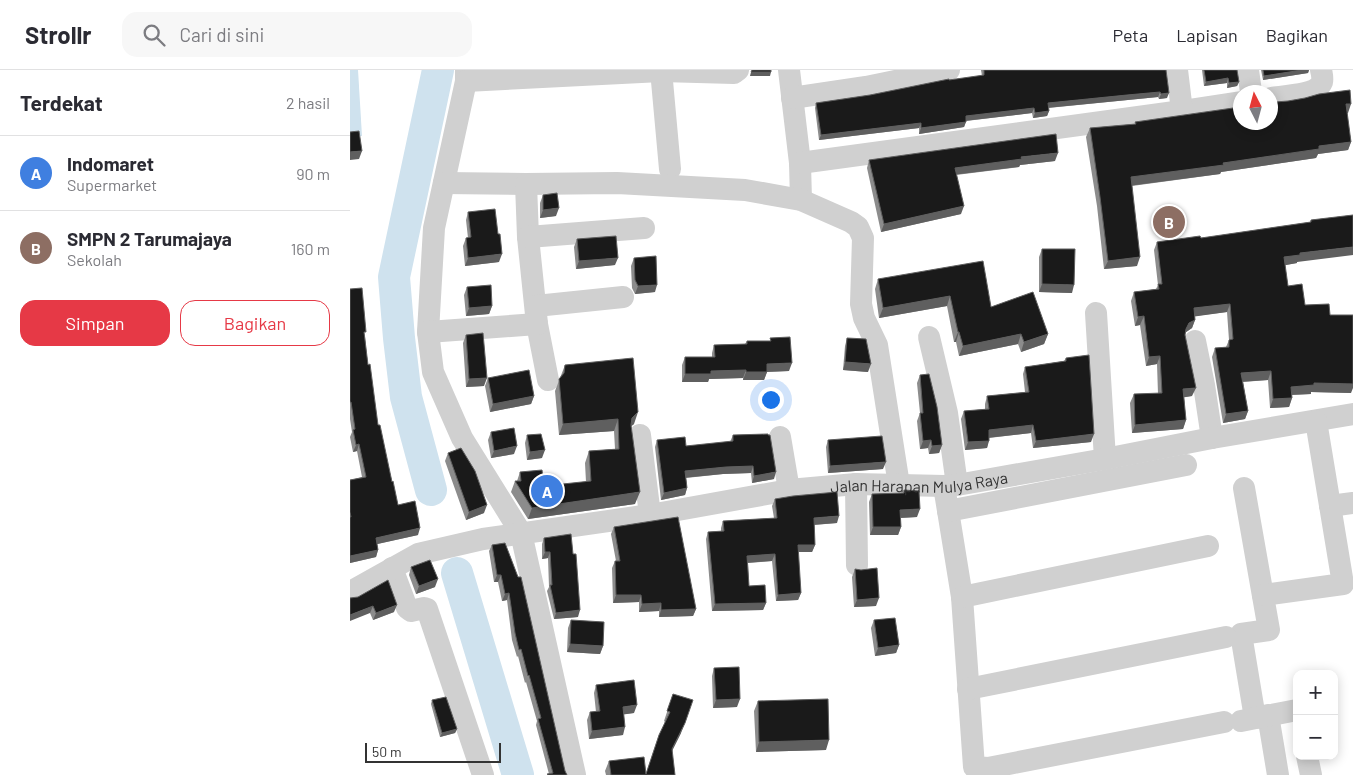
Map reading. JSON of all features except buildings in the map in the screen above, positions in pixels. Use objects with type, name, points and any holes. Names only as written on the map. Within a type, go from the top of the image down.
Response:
[{"type":"street","points":[[575,775],[521,533],[462,438],[433,372],[428,332],[434,228],[466,76],[661,71],[734,73],[738,70]]},
{"type":"street","points":[[789,70],[800,163],[800,200]]},
{"type":"street","points":[[792,98],[866,78],[948,70]]},
{"type":"street","points":[[1177,70],[1182,111]]},
{"type":"street","points":[[1248,70],[1250,85]]},
{"type":"street","points":[[1278,97],[1304,93],[1317,88],[1322,83],[1322,70]]},
{"type":"street","points":[[661,71],[670,169]]},
{"type":"street","points":[[800,163],[1233,103]]},
{"type":"street","points":[[444,183],[617,183],[744,190],[800,200],[851,222],[858,227],[863,238],[861,304],[864,318],[877,346],[899,485]]},
{"type":"street","points":[[526,184],[528,237],[537,315],[548,380]]},
{"type":"street","points":[[528,237],[644,228]]},
{"type":"street","points":[[428,332],[537,315],[623,297]]},
{"type":"street","points":[[1096,313],[1104,459]]},
{"type":"street","points":[[930,337],[946,413],[950,485],[948,511],[962,597],[973,771],[1293,711]]},
{"type":"street","points":[[1195,341],[1212,438]]},
{"type":"street","name":"Jalan Harapan Mulya Raya","points":[[392,568],[418,554],[482,539],[650,515],[789,490],[856,484],[950,485],[1353,414]]},
{"type":"street","points":[[1263,595],[1343,584],[1316,421]]},
{"type":"street","points":[[640,436],[650,515]]},
{"type":"street","points":[[780,437],[789,490]]},
{"type":"street","points":[[948,511],[1186,465]]},
{"type":"street","points":[[856,484],[857,565]]},
{"type":"street","points":[[1244,488],[1269,630],[1241,634],[1246,719],[1278,775]]},
{"type":"street","points":[[1330,506],[1353,503]]},
{"type":"street","points":[[962,597],[1208,546]]},
{"type":"street","points":[[350,592],[392,568],[407,608],[411,611],[427,609],[483,775]]},
{"type":"street","points":[[968,689],[1226,637]]},
{"type":"street","points":[[1308,760],[1311,775]]},
{"type":"water","points":[[350,70],[358,70],[362,136],[350,137]]},
{"type":"waterway","points":[[431,490],[406,397],[394,277],[438,70]]},
{"type":"waterway","points":[[457,573],[518,775]]},
{"type":"place","name":"SMPN 2 Tarumajaya","points":[[1169,222]]},
{"type":"place","name":"Indomaret","points":[[547,491]]}]
